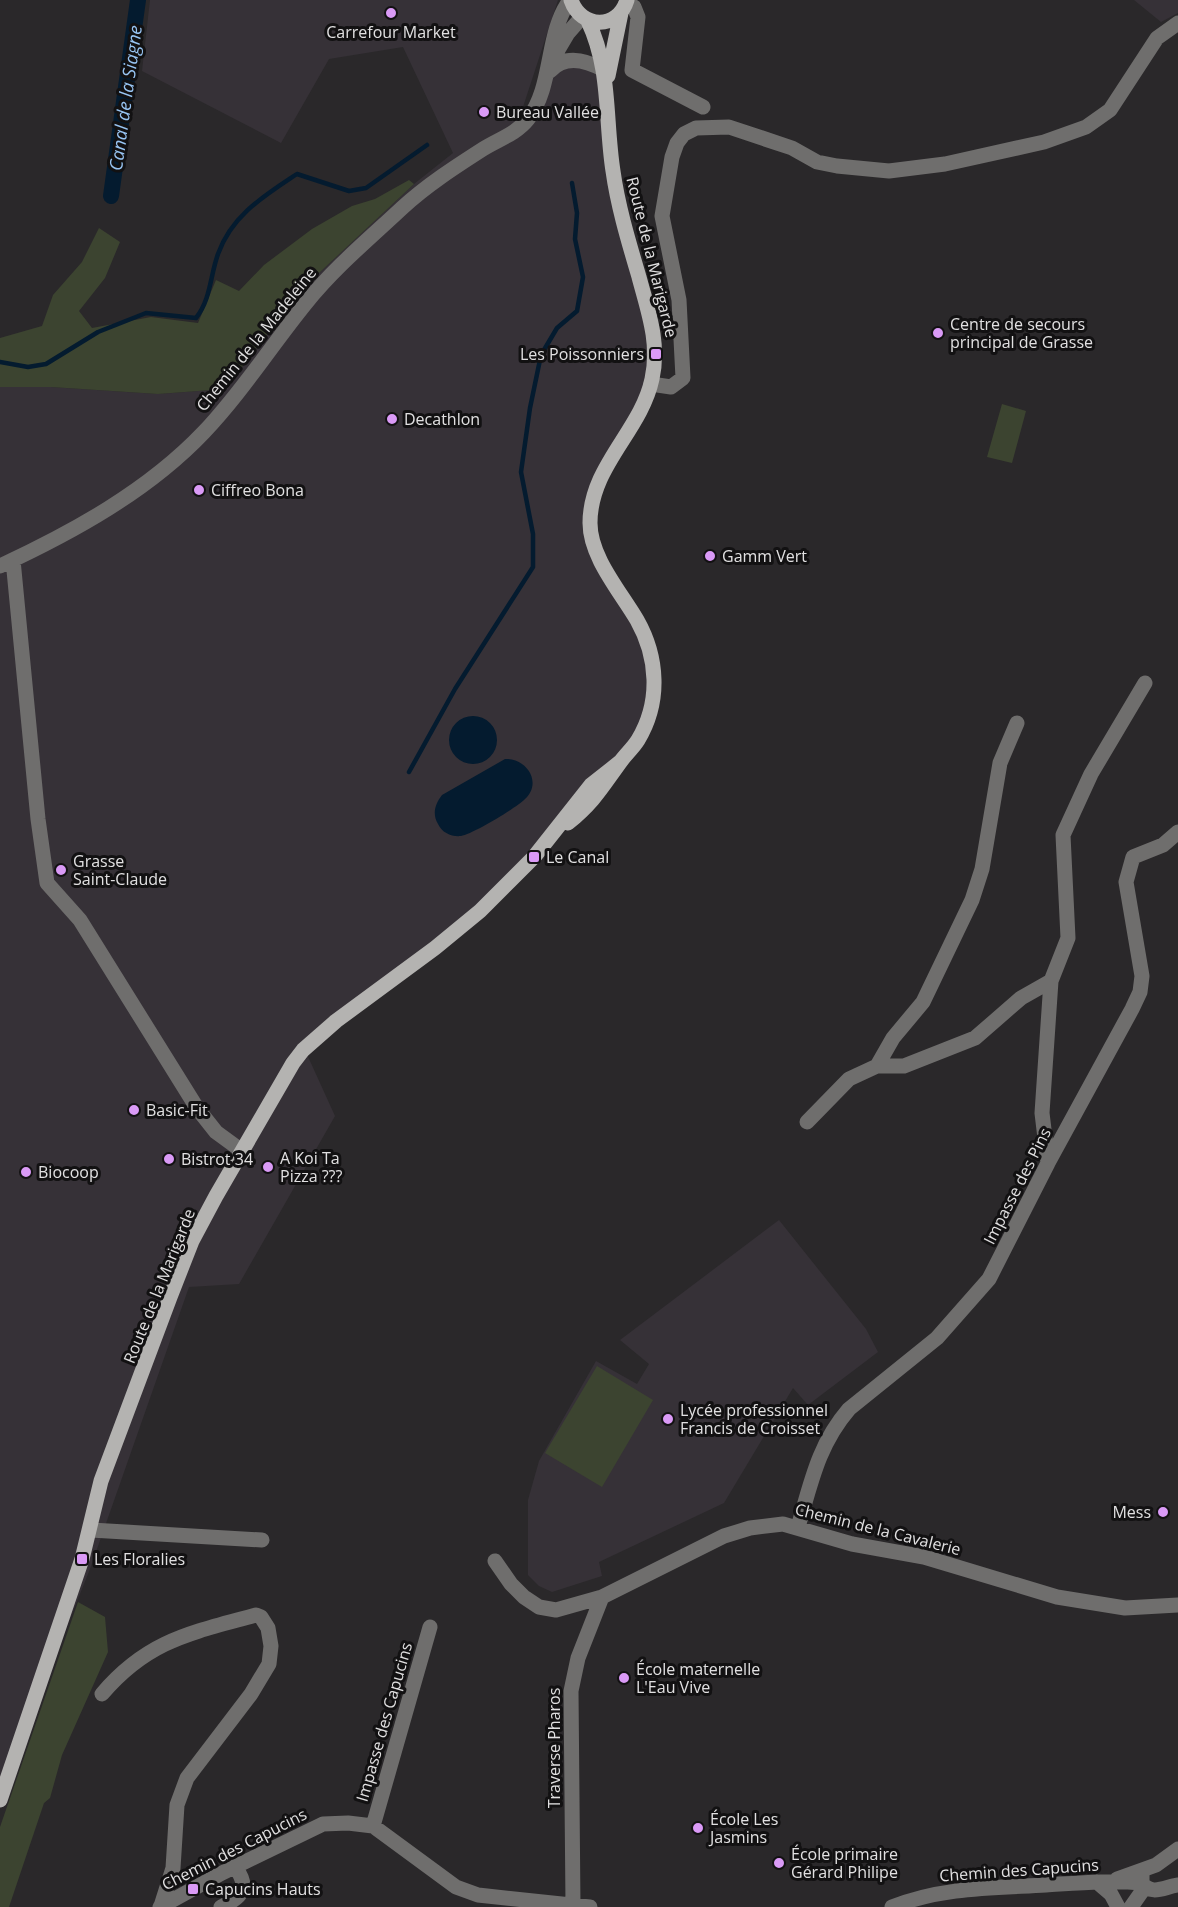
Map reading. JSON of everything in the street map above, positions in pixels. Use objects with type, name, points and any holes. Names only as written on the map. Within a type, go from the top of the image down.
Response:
[{"type":"main road","name":"Route de la Marigarde","points":[[0,1800],[91,1530],[101,1481],[181,1269],[199,1228],[242,1151],[303,1050],[336,1021],[435,948],[480,911],[556,832],[591,785],[620,762],[645,725],[653,699],[655,679],[646,639],[594,543],[591,515],[597,484],[643,404],[651,384],[656,354],[655,341],[613,173],[605,76],[600,47],[585,19],[571,0]]},
{"type":"main road","name":"Route de la Marigarde","points":[[605,76],[625,5]]},
{"type":"main road","points":[[585,19],[606,22],[625,5]]},
{"type":"street","points":[[545,80],[557,29],[571,0]]},
{"type":"street","points":[[625,5],[634,7],[638,17],[632,70],[703,107]]},
{"type":"street","points":[[545,80],[559,48],[585,19]]},
{"type":"street","points":[[651,384],[671,387],[683,378],[679,300],[662,216],[672,157],[677,143],[684,134],[696,128],[729,127],[792,148],[817,162],[889,171],[925,169],[967,160],[1044,142],[1086,127],[1110,110],[1157,38],[1178,23]]},
{"type":"street","points":[[545,80],[555,65],[572,59],[590,63],[605,76]]},
{"type":"street","name":"Chemin de la Madeleine","points":[[6,563],[116,503],[163,470],[227,406],[307,302],[338,269],[431,183],[495,142],[511,135],[528,119],[545,80]]},
{"type":"street","points":[[6,563],[47,883],[80,920],[197,1108],[216,1132],[242,1151]]},
{"type":"street","points":[[1048,1163],[1042,1113],[1051,981],[1068,938],[1064,835],[1096,764],[1144,683]]},
{"type":"street","points":[[877,1066],[893,1038],[923,1002],[972,900],[981,869],[1000,763],[1017,723]]},
{"type":"street","name":"Impasse des Pins","points":[[798,1527],[817,1460],[837,1423],[849,1410],[909,1363],[975,1298],[989,1279],[1140,992],[1139,952],[1126,882],[1129,866],[1133,857],[1163,845],[1178,832]]},
{"type":"street","points":[[807,1122],[849,1079],[877,1066],[904,1066],[975,1038],[1021,998],[1051,981]]},
{"type":"street","name":"Chemin de la Cavalerie","points":[[495,1561],[511,1584],[524,1597],[547,1610],[569,1608],[602,1597],[724,1536],[766,1524],[798,1527],[852,1544],[924,1557],[1057,1597],[1125,1608],[1178,1605]]},
{"type":"street","points":[[91,1530],[262,1540]]},
{"type":"street","name":"Traverse Pharos","points":[[573,1905],[571,1691],[578,1658],[602,1597]]},
{"type":"street","points":[[102,1694],[133,1662],[155,1647],[256,1615],[261,1617],[268,1628],[271,1646],[269,1664],[251,1694],[188,1778],[180,1796],[177,1805],[173,1868],[160,1907]]},
{"type":"street","name":"Impasse des Capucins","points":[[373,1826],[430,1627]]},
{"type":"street","name":"Chemin des Capucins","points":[[160,1907],[235,1866],[323,1824],[348,1823],[373,1826]]},
{"type":"street","points":[[373,1826],[456,1887],[478,1894],[553,1905],[590,1907]]},
{"type":"street","points":[[1159,1879],[1178,1849]]},
{"type":"street","points":[[1133,1907],[1178,1857]]},
{"type":"street","points":[[221,1907],[235,1901],[244,1887],[243,1878],[235,1866]]},
{"type":"street","name":"Chemin des Capucins","points":[[892,1907],[911,1899],[947,1891],[1159,1879]]},
{"type":"street","points":[[1097,1882],[1112,1894],[1118,1907]]},
{"type":"shaded area","points":[[150,0],[558,0],[522,110],[512,131],[550,69],[587,62],[608,85],[610,134],[655,371],[610,463],[591,522],[654,673],[635,752],[478,905],[305,1050],[335,1116],[239,1284],[189,1287],[90,1569],[0,1793],[0,387],[51,387],[158,394],[225,389],[302,289],[414,184],[453,153],[403,47],[329,59],[281,143],[142,71]]},
{"type":"shaded area","points":[[1134,0],[1178,0],[1178,13],[1161,22]]},
{"type":"shaded area","name":"Lycée professionnel Francis de Croisset","points":[[779,1220],[866,1329],[878,1352],[808,1405],[793,1388],[724,1503],[599,1562],[602,1576],[552,1592],[539,1586],[528,1575],[528,1500],[539,1461],[596,1361],[637,1384],[649,1364],[620,1340]]},
{"type":"green space","points":[[409,180],[414,184],[302,289],[225,389],[158,394],[51,387],[0,387],[0,338],[42,326],[53,295],[82,262],[99,228],[120,242],[105,278],[79,311],[92,328],[151,317],[198,323],[216,280],[239,291],[264,265],[312,229],[352,206],[375,199]]},
{"type":"green space","points":[[1002,404],[1026,411],[1012,463],[987,457]]},
{"type":"green space","points":[[597,1366],[653,1400],[602,1487],[545,1453]]},
{"type":"green space","points":[[78,1602],[105,1617],[108,1652],[62,1755],[50,1798],[44,1803],[9,1907],[0,1907],[0,1827]]},
{"type":"water","points":[[468,716],[478,716],[490,723],[497,735],[497,745],[490,757],[478,764],[468,764],[453,753],[449,745],[449,735],[460,720]]},
{"type":"water","points":[[505,759],[520,762],[530,772],[532,785],[525,799],[494,820],[467,834],[454,836],[442,830],[435,813],[436,805],[442,795]]},
{"type":"waterway","name":"Canal de la Siagne","points":[[111,196],[138,0]]},
{"type":"waterway","points":[[0,362],[28,367],[46,364],[98,332],[146,313],[196,318],[205,303],[215,262],[224,240],[240,217],[261,199],[297,174],[349,191],[366,188],[427,145]]},
{"type":"waterway","points":[[409,772],[455,689],[533,567],[533,534],[521,472],[530,408],[541,355],[557,328],[577,311],[583,277],[575,239],[577,213],[572,183]]},
{"type":"place","name":"Carrefour Market","points":[[391,13]]},
{"type":"place","name":"Bureau Vallée","points":[[484,112]]},
{"type":"place","name":"Centre de secours principal de Grasse","points":[[938,333]]},
{"type":"place","name":"Les Poissonniers","points":[[656,354]]},
{"type":"place","name":"Decathlon","points":[[392,419]]},
{"type":"place","name":"Ciffreo Bona","points":[[199,490]]},
{"type":"place","name":"Gamm Vert","points":[[710,556]]},
{"type":"place","name":"Le Canal","points":[[534,857]]},
{"type":"place","name":"Grasse Saint-Claude","points":[[61,870]]},
{"type":"place","name":"Basic-Fit","points":[[134,1110]]},
{"type":"place","name":"Bistrot 34","points":[[169,1159]]},
{"type":"place","name":"A Koi Ta Pizza ???","points":[[268,1167]]},
{"type":"place","name":"Biocoop","points":[[26,1172]]},
{"type":"place","name":"Lycée professionnel Francis de Croisset","points":[[668,1419]]},
{"type":"place","name":"Mess","points":[[1163,1512]]},
{"type":"place","name":"Les Floralies","points":[[82,1559]]},
{"type":"place","name":"École maternelle L'Eau Vive","points":[[624,1678]]},
{"type":"place","name":"École Les Jasmins","points":[[698,1828]]},
{"type":"place","name":"École primaire Gérard Philipe","points":[[779,1863]]},
{"type":"place","name":"Capucins Hauts","points":[[193,1889]]}]
